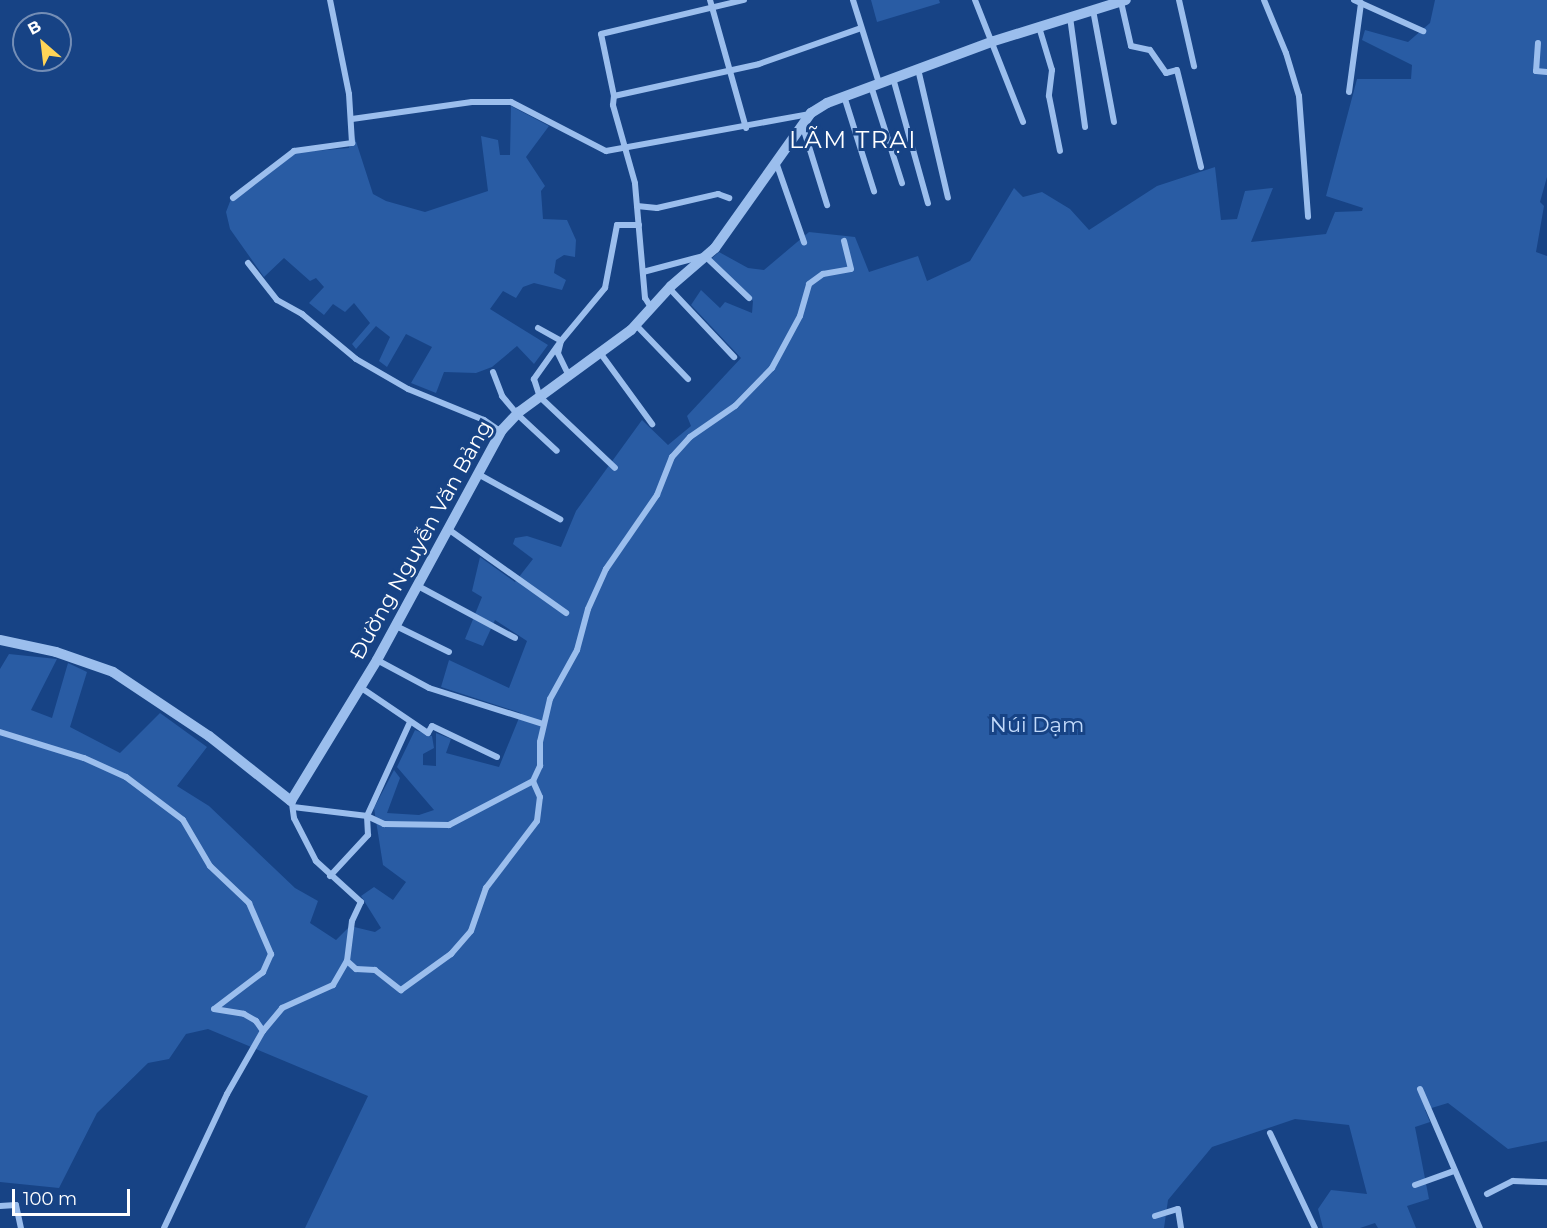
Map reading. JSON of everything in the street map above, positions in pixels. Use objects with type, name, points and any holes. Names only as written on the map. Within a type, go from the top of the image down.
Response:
[{"type":"street","points":[[233,198],[294,151],[352,143],[352,118],[330,0]]},
{"type":"street","points":[[710,0],[746,128]]},
{"type":"street","points":[[652,309],[645,298],[637,206],[627,148],[613,105],[614,96],[601,34],[713,10],[744,0]]},
{"type":"street","points":[[853,0],[902,183]]},
{"type":"street","points":[[975,0],[994,41],[1023,122]]},
{"type":"street","points":[[1179,0],[1194,66]]},
{"type":"street","points":[[1264,0],[1287,53],[1299,96],[1308,217]]},
{"type":"street","points":[[1354,0],[1423,31]]},
{"type":"street","points":[[1124,1],[1131,46],[1150,50],[1166,74],[1177,70],[1201,167]]},
{"type":"street","name":"Đường Nguyễn Văn Bảng","points":[[292,804],[377,660],[501,432],[517,414],[601,354],[636,325],[669,288],[706,255],[777,165],[802,124],[811,114],[844,96],[994,41],[1124,1]]},
{"type":"street","points":[[1349,92],[1361,3]]},
{"type":"street","points":[[1093,10],[1113,122]]},
{"type":"street","points":[[1070,17],[1085,127]]},
{"type":"street","points":[[1039,27],[1052,70],[1049,96],[1060,151]]},
{"type":"street","points":[[614,96],[759,64],[861,28]]},
{"type":"street","points":[[1538,43],[1536,71],[1547,72]]},
{"type":"street","points":[[918,69],[948,198]]},
{"type":"street","points":[[893,78],[928,203]]},
{"type":"street","points":[[844,96],[874,191]]},
{"type":"street","points":[[352,118],[472,102],[511,102],[597,149],[627,148],[746,128],[811,114]]},
{"type":"street","points":[[802,124],[827,206]]},
{"type":"street","points":[[777,165],[804,242]]},
{"type":"street","points":[[637,206],[657,208],[718,194],[729,198]]},
{"type":"street","points":[[615,468],[540,397],[534,379],[561,341],[605,288],[617,225],[639,225]]},
{"type":"street","points":[[0,640],[56,652],[113,672],[209,736],[292,804],[366,816],[395,825],[449,825],[532,781],[540,766],[543,724],[550,699],[578,650],[593,594],[657,495],[672,457],[690,437],[735,406],[772,368],[800,316],[809,284],[823,274],[851,269],[844,241]]},
{"type":"street","points":[[643,272],[706,255],[749,298]]},
{"type":"street","points":[[248,263],[277,300],[302,314],[356,359],[408,389],[484,420],[501,432]]},
{"type":"street","points":[[669,288],[734,357]]},
{"type":"street","points":[[636,325],[688,380]]},
{"type":"street","points":[[538,328],[561,341]]},
{"type":"street","points":[[561,341],[558,353],[569,377]]},
{"type":"street","points":[[601,354],[652,424]]},
{"type":"street","points":[[493,372],[502,396],[517,414],[557,451]]},
{"type":"street","points":[[478,474],[560,519]]},
{"type":"street","points":[[448,529],[566,613]]},
{"type":"street","points":[[418,586],[515,638]]},
{"type":"street","points":[[396,626],[449,652]]},
{"type":"street","points":[[377,660],[429,688],[543,724]]},
{"type":"street","points":[[360,687],[428,733],[432,726],[496,757]]},
{"type":"street","points":[[330,876],[368,835],[366,816],[410,722]]},
{"type":"street","points":[[0,732],[84,758],[115,772],[183,820],[210,866],[249,903],[271,954],[262,972],[214,1009],[244,1014],[256,1021],[263,1031]]},
{"type":"street","points":[[347,961],[356,969],[375,970],[401,990],[451,954],[471,931],[486,888],[537,821],[540,797],[532,781]]},
{"type":"street","points":[[164,1228],[227,1094],[263,1031],[282,1008],[333,985],[347,961],[352,921],[361,902],[330,876],[306,846],[292,804]]},
{"type":"street","points":[[1420,1089],[1480,1228]]},
{"type":"street","points":[[1270,1133],[1315,1228]]},
{"type":"street","points":[[1415,1185],[1454,1171]]},
{"type":"street","points":[[1487,1194],[1513,1182],[1547,1182]]},
{"type":"street","points":[[0,1206],[16,1205],[21,1228]]},
{"type":"street","points":[[1155,1216],[1178,1209],[1181,1228]]},
{"type":"green space","points":[[871,0],[939,0],[940,3],[877,22]]},
{"type":"green space","name":"Núi Dạm","points":[[1435,0],[1547,0],[1547,177],[1540,202],[1544,206],[1536,252],[1547,256],[1547,1141],[1508,1149],[1448,1103],[1425,1110],[1430,1122],[1415,1127],[1429,1199],[1407,1206],[1416,1228],[1378,1228],[1375,1223],[1360,1228],[1323,1228],[1318,1209],[1331,1190],[1367,1194],[1349,1125],[1295,1119],[1212,1147],[1168,1200],[1164,1228],[305,1228],[368,1096],[208,1029],[186,1034],[169,1059],[148,1063],[97,1113],[59,1188],[0,1182],[0,669],[9,654],[57,659],[31,710],[52,718],[68,663],[87,672],[70,727],[120,753],[160,713],[207,747],[177,786],[209,806],[295,888],[318,901],[310,923],[336,940],[350,926],[375,932],[381,928],[361,896],[374,887],[393,900],[406,882],[383,865],[374,808],[394,770],[400,778],[387,813],[419,815],[434,810],[397,767],[415,730],[432,736],[434,748],[423,754],[423,765],[436,766],[436,733],[451,739],[446,753],[499,767],[521,713],[441,687],[449,660],[509,688],[527,641],[495,620],[483,646],[465,639],[482,597],[472,591],[480,557],[515,582],[533,559],[513,544],[515,538],[527,536],[561,547],[576,511],[642,420],[668,445],[691,426],[687,416],[741,358],[691,305],[701,290],[720,308],[725,302],[752,313],[753,301],[711,259],[719,252],[748,268],[764,270],[809,232],[855,237],[869,272],[918,256],[927,281],[970,261],[1014,188],[1023,197],[1042,192],[1070,209],[1089,230],[1157,186],[1215,167],[1221,220],[1237,219],[1245,191],[1273,188],[1251,242],[1326,234],[1335,212],[1362,211],[1363,208],[1326,196],[1357,79],[1411,79],[1412,65],[1362,40],[1365,30],[1408,42],[1430,23]]},
{"type":"green space","points":[[511,106],[549,126],[526,157],[545,186],[541,191],[543,219],[567,220],[576,240],[575,257],[564,255],[556,260],[554,273],[566,280],[562,290],[534,283],[523,287],[516,298],[503,291],[490,309],[548,345],[534,364],[517,346],[492,367],[476,373],[444,372],[436,393],[411,383],[432,347],[406,334],[387,367],[379,361],[390,337],[376,326],[356,349],[352,344],[370,323],[354,303],[345,312],[333,304],[324,315],[309,303],[324,287],[316,278],[310,281],[284,258],[264,277],[230,229],[226,212],[231,199],[292,153],[349,148],[352,129],[373,194],[386,201],[425,212],[488,191],[481,136],[498,140],[500,155],[510,155]]},
{"type":"district","name":"LÃM TRẠI","points":[[853,140]]}]
